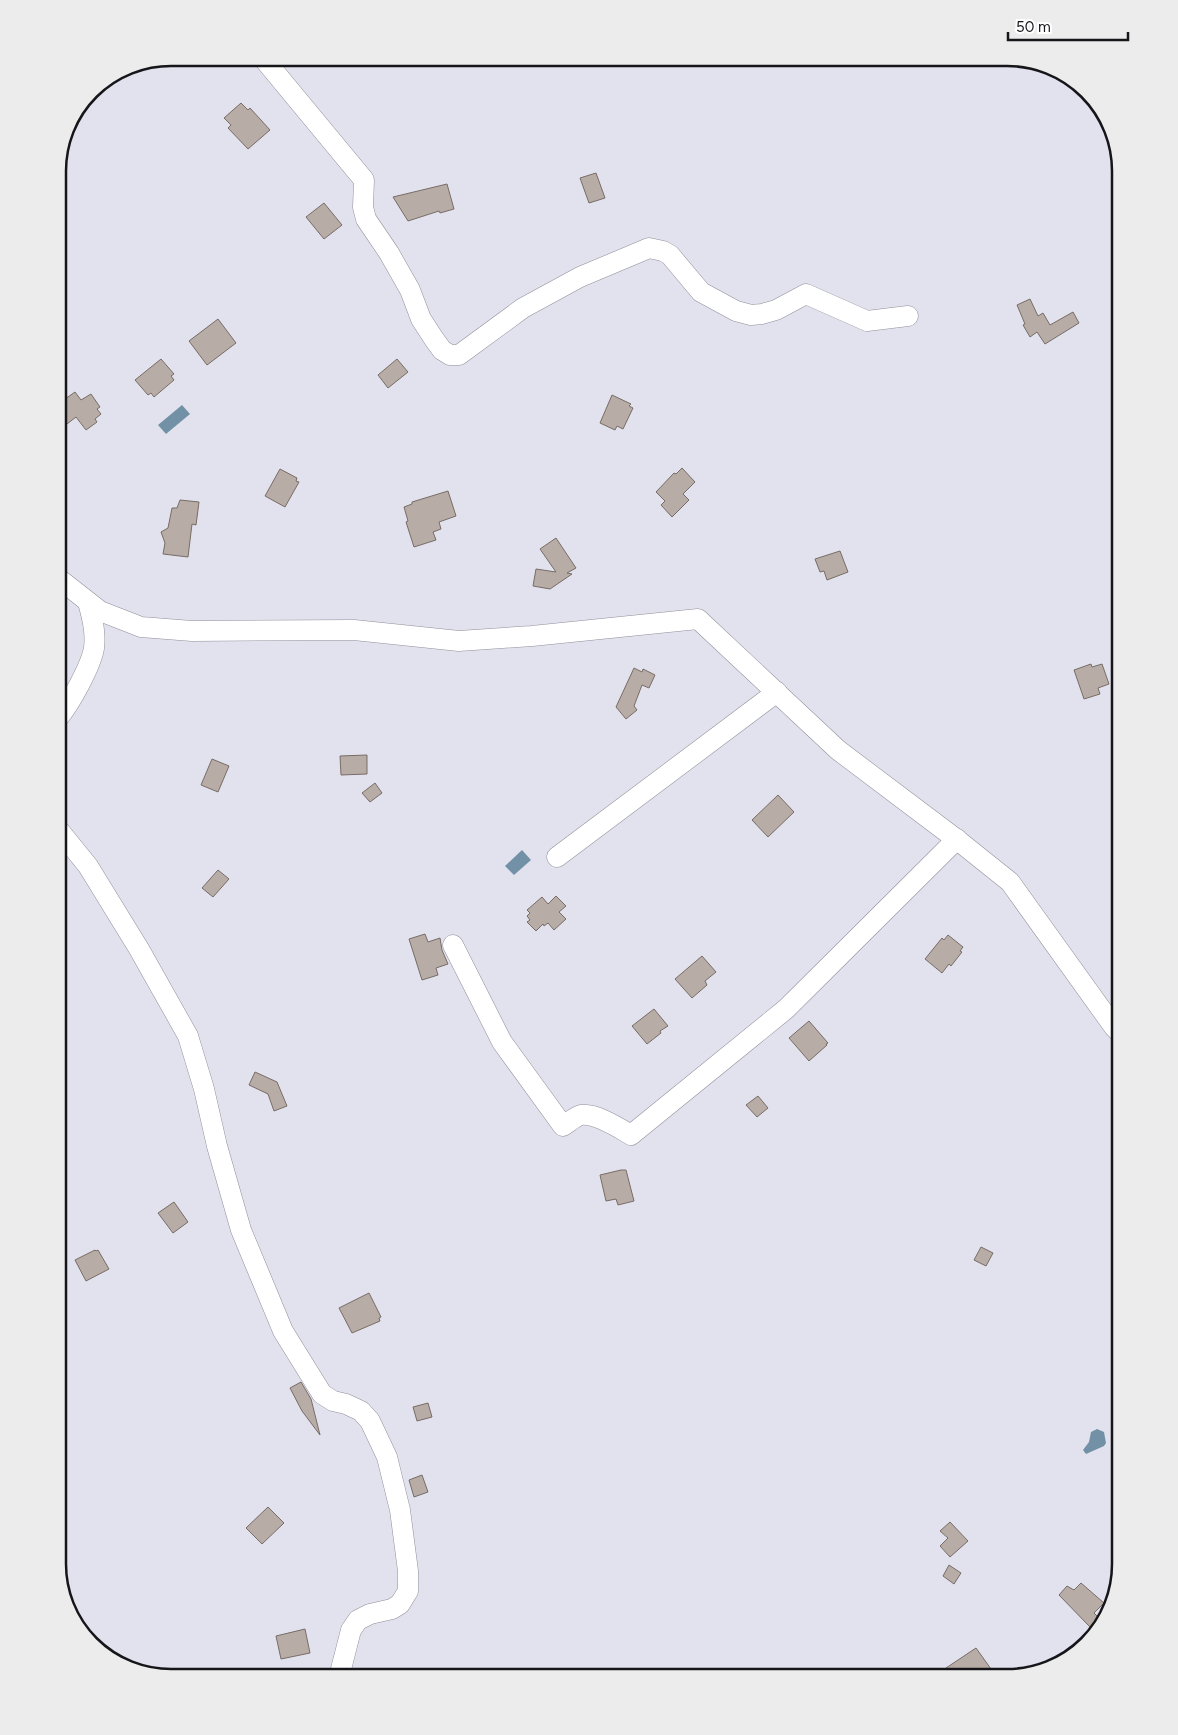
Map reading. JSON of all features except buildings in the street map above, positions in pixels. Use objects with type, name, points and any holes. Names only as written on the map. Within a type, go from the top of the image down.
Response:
[{"type":"street","points":[[270,66],[364,180],[363,207],[366,219],[389,253],[410,290],[421,319],[442,350],[450,355],[459,355],[524,308],[580,277],[649,248],[663,251],[670,255],[701,292],[736,311],[751,315],[776,310],[806,294],[867,320],[908,316]]},
{"type":"street","points":[[66,584],[100,611],[141,627],[192,631],[354,630],[459,641],[532,636],[698,619],[838,750],[957,839],[1010,882],[1112,1024]]},
{"type":"street","points":[[66,707],[82,679],[94,650],[95,630],[88,602]]},
{"type":"street","points":[[557,857],[777,692]]},
{"type":"street","points":[[453,945],[502,1042],[563,1126],[581,1115],[611,1123],[631,1135],[786,1008],[957,839]]},
{"type":"street","points":[[66,840],[88,866],[139,948],[188,1036],[241,1230],[283,1332],[322,1394],[333,1401],[346,1404],[361,1411],[370,1421],[387,1456],[400,1510],[408,1571],[408,1591],[400,1604],[392,1609],[370,1614],[358,1620],[351,1630],[341,1669]]},
{"type":"water","points":[[182,405],[190,414],[166,434],[158,425]]},
{"type":"water","points":[[522,850],[531,860],[514,875],[505,866]]},
{"type":"water","points":[[1097,1429],[1104,1432],[1106,1443],[1104,1446],[1086,1454],[1083,1450],[1089,1442],[1091,1432]]}]
